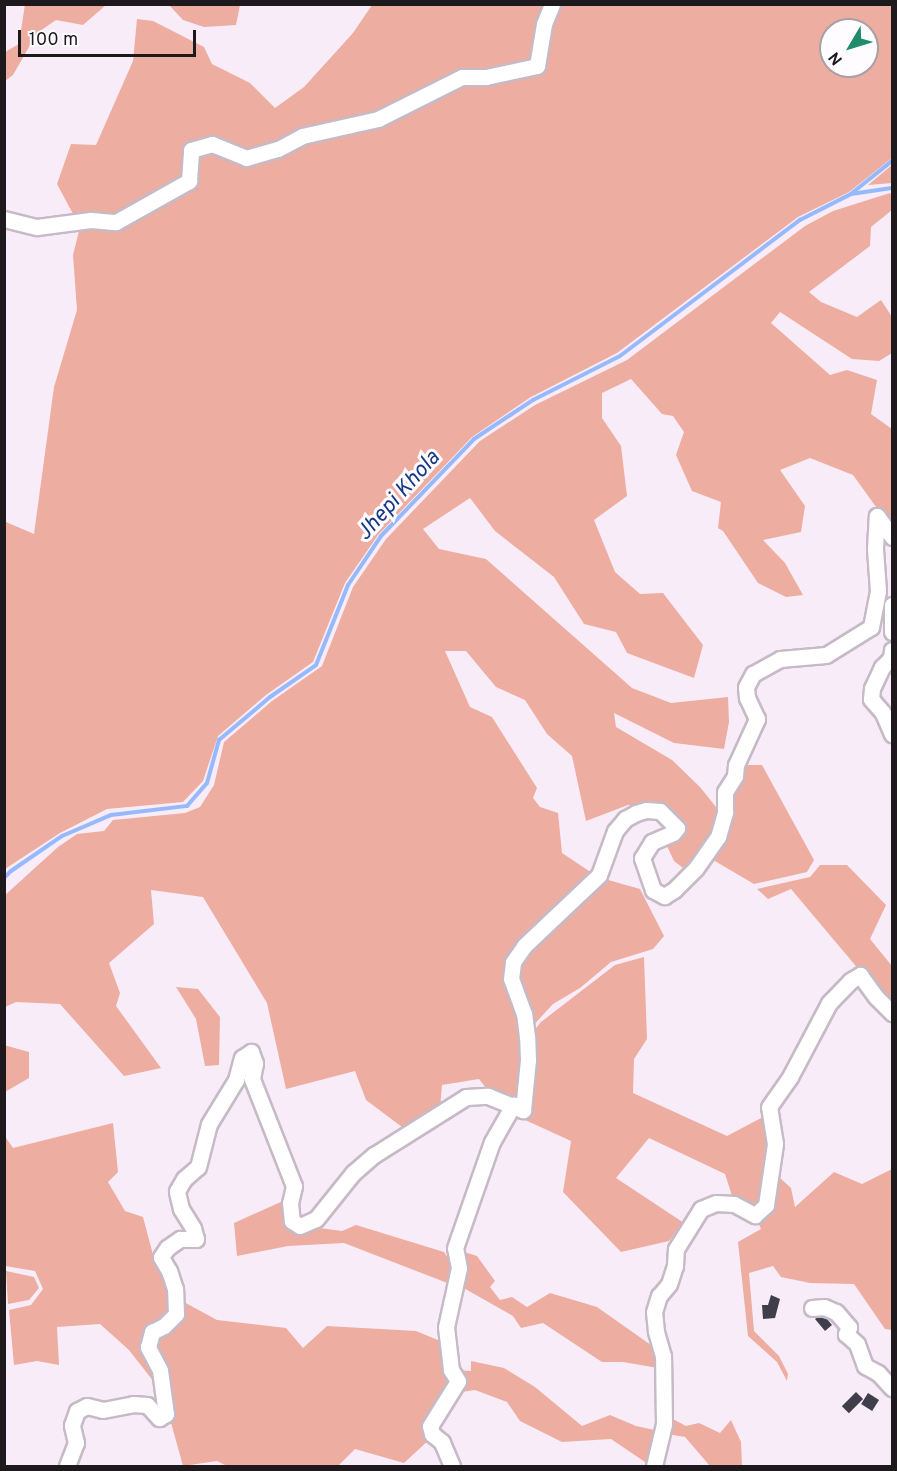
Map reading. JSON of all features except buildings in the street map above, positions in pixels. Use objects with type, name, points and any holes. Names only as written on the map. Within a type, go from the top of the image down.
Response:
[{"type":"street","points":[[4,219],[38,227],[91,220],[116,222],[189,181],[191,150],[212,144],[246,158],[278,149],[302,136],[378,119],[462,77],[486,77],[537,66],[544,24],[552,4]]},
{"type":"street","points":[[67,1467],[76,1443],[72,1425],[76,1411],[87,1406],[103,1410],[133,1404],[147,1405],[159,1418],[166,1414],[160,1370],[148,1347],[152,1332],[164,1326],[176,1314],[175,1289],[169,1271],[160,1257],[167,1248],[180,1239],[196,1239],[193,1228],[181,1209],[177,1191],[184,1179],[198,1167],[209,1124],[236,1080],[242,1058],[251,1052],[255,1063],[252,1079],[294,1185],[290,1203],[292,1221],[300,1226],[316,1219],[353,1173],[374,1155],[466,1097],[488,1096],[523,1110],[528,1060],[524,1014],[511,979],[513,962],[524,946],[599,875],[615,831],[625,819],[636,813],[646,810],[660,811],[677,828],[673,833],[652,842],[642,858],[653,890],[664,896],[674,890],[696,868],[718,837],[725,812],[725,792],[735,776],[736,765],[757,718],[747,698],[746,687],[753,674],[780,659],[826,655],[871,627],[878,591],[875,549],[878,516],[892,537]]},
{"type":"street","points":[[892,605],[892,632]]},
{"type":"street","points":[[892,650],[891,658],[882,667],[872,688],[871,699],[883,713],[892,734]]},
{"type":"street","points":[[654,1467],[663,1424],[663,1356],[656,1331],[654,1312],[659,1296],[669,1284],[675,1266],[676,1249],[701,1209],[716,1203],[734,1204],[756,1215],[766,1204],[775,1144],[770,1107],[790,1077],[829,1003],[850,981],[860,975],[876,997],[892,1013]]},
{"type":"street","points":[[452,1467],[442,1442],[432,1434],[429,1426],[458,1381],[452,1370],[446,1327],[459,1268],[455,1248],[492,1142],[513,1105]]},
{"type":"street","points":[[812,1308],[824,1307],[836,1312],[849,1327],[846,1334],[857,1344],[865,1366],[878,1373],[892,1388]]},
{"type":"shaded area","points":[[25,4],[106,5],[83,25],[56,20],[37,33],[13,75],[5,81],[5,52],[19,44]]},
{"type":"shaded area","points":[[169,5],[240,5],[236,25],[204,27],[183,20]]},
{"type":"shaded area","points":[[372,5],[892,5],[892,158],[849,192],[798,217],[617,353],[531,397],[472,437],[378,535],[345,583],[313,662],[266,695],[218,736],[203,781],[183,802],[107,809],[60,833],[5,869],[5,529],[6,522],[34,534],[54,387],[77,310],[73,255],[80,227],[57,184],[71,144],[96,145],[133,61],[137,19],[153,21],[204,47],[212,64],[250,83],[275,108],[304,87],[353,33]]},
{"type":"shaded area","points":[[892,165],[892,183],[868,185]]},
{"type":"shaded area","points":[[890,193],[892,210],[871,227],[870,246],[809,292],[821,302],[857,317],[881,300],[892,317],[892,353],[879,361],[852,359],[780,312],[771,323],[830,375],[847,370],[877,380],[871,414],[892,429],[892,529],[853,475],[810,458],[780,470],[805,506],[801,532],[763,540],[785,563],[803,595],[786,597],[758,583],[723,531],[718,528],[721,502],[692,491],[676,455],[684,432],[673,416],[662,414],[631,379],[602,393],[602,418],[621,446],[627,496],[594,520],[615,572],[640,594],[663,593],[703,645],[694,678],[627,653],[616,632],[584,624],[554,577],[495,531],[470,498],[423,529],[439,549],[486,559],[632,688],[671,703],[728,697],[729,722],[724,749],[674,743],[614,713],[616,727],[672,760],[700,787],[720,812],[714,834],[687,871],[674,861],[666,844],[680,829],[657,806],[628,805],[586,821],[572,756],[547,734],[525,700],[496,687],[466,651],[445,651],[470,707],[492,717],[537,788],[533,798],[540,807],[558,813],[562,853],[595,875],[509,962],[523,1036],[519,1103],[489,1092],[479,1079],[442,1085],[440,1109],[406,1130],[366,1100],[355,1071],[286,1089],[267,1003],[203,897],[151,890],[154,924],[109,963],[120,993],[116,1006],[161,1068],[124,1076],[60,1004],[16,1002],[5,1007],[4,896],[58,847],[77,834],[104,831],[113,820],[185,813],[200,807],[214,785],[224,742],[272,701],[322,666],[353,587],[386,539],[480,441],[535,405],[627,360],[805,226],[833,211]]},
{"type":"shaded area","points":[[739,765],[762,765],[814,860],[807,872],[754,884],[708,857]]},
{"type":"shaded area","points":[[820,865],[847,865],[886,905],[870,939],[892,966],[892,1009],[791,889],[768,899],[757,889],[810,877]]},
{"type":"shaded area","points":[[601,878],[640,889],[664,936],[653,949],[611,962],[580,988],[553,1004],[529,1030],[518,997],[516,962]]},
{"type":"shaded area","points":[[644,957],[647,1039],[634,1059],[633,1093],[727,1136],[765,1116],[770,1170],[755,1212],[733,1199],[725,1174],[649,1138],[616,1178],[684,1223],[669,1241],[621,1252],[563,1192],[571,1141],[512,1114],[523,1111],[529,1037],[541,1022],[615,965]]},
{"type":"shaded area","points":[[176,987],[198,989],[220,1017],[219,1065],[205,1066],[196,1019]]},
{"type":"shaded area","points":[[4,1045],[29,1052],[29,1078],[5,1092]]},
{"type":"shaded area","points":[[113,1123],[118,1172],[108,1182],[125,1211],[143,1217],[157,1270],[170,1284],[171,1313],[150,1330],[161,1391],[129,1350],[100,1324],[57,1327],[59,1365],[37,1361],[14,1365],[9,1310],[31,1305],[43,1289],[35,1271],[5,1266],[4,1135],[13,1148]]},
{"type":"shaded area","points":[[892,1169],[892,1330],[885,1329],[854,1284],[810,1283],[781,1277],[773,1266],[749,1273],[754,1331],[779,1356],[788,1374],[787,1381],[777,1362],[748,1336],[738,1242],[761,1229],[758,1222],[771,1209],[779,1177],[791,1188],[795,1207],[834,1172],[862,1184]]},
{"type":"shaded area","points":[[283,1201],[284,1217],[291,1229],[298,1234],[308,1233],[312,1227],[342,1231],[356,1225],[444,1252],[454,1267],[450,1284],[344,1243],[288,1246],[237,1256],[234,1223]]},
{"type":"shaded area","points":[[461,1251],[477,1256],[495,1281],[490,1287],[500,1300],[512,1297],[527,1307],[550,1293],[597,1307],[658,1350],[658,1368],[623,1362],[602,1362],[543,1323],[521,1328],[513,1316],[460,1286]]},
{"type":"shaded area","points":[[6,1271],[34,1277],[39,1288],[29,1300],[8,1304]]},
{"type":"shaded area","points":[[182,1301],[217,1320],[286,1328],[303,1348],[327,1326],[416,1331],[445,1343],[456,1382],[431,1438],[404,1463],[355,1449],[338,1466],[227,1466],[217,1461],[183,1466],[150,1347]]},
{"type":"shaded area","points":[[471,1361],[504,1368],[535,1387],[582,1426],[610,1415],[636,1426],[659,1431],[648,1464],[611,1439],[562,1442],[520,1421],[507,1402],[475,1390],[455,1393],[454,1370],[471,1371]]},
{"type":"shaded area","points":[[669,1417],[686,1426],[699,1423],[720,1433],[731,1420],[741,1442],[742,1466],[710,1466],[685,1437],[667,1434]]},
{"type":"waterway","points":[[852,193],[892,161]]},
{"type":"waterway","name":"Jhepi Khola","points":[[4,878],[62,836],[111,815],[187,806],[207,783],[219,740],[270,697],[316,665],[348,585],[381,536],[474,439],[533,400],[620,356],[800,220],[851,194],[892,188]]}]
